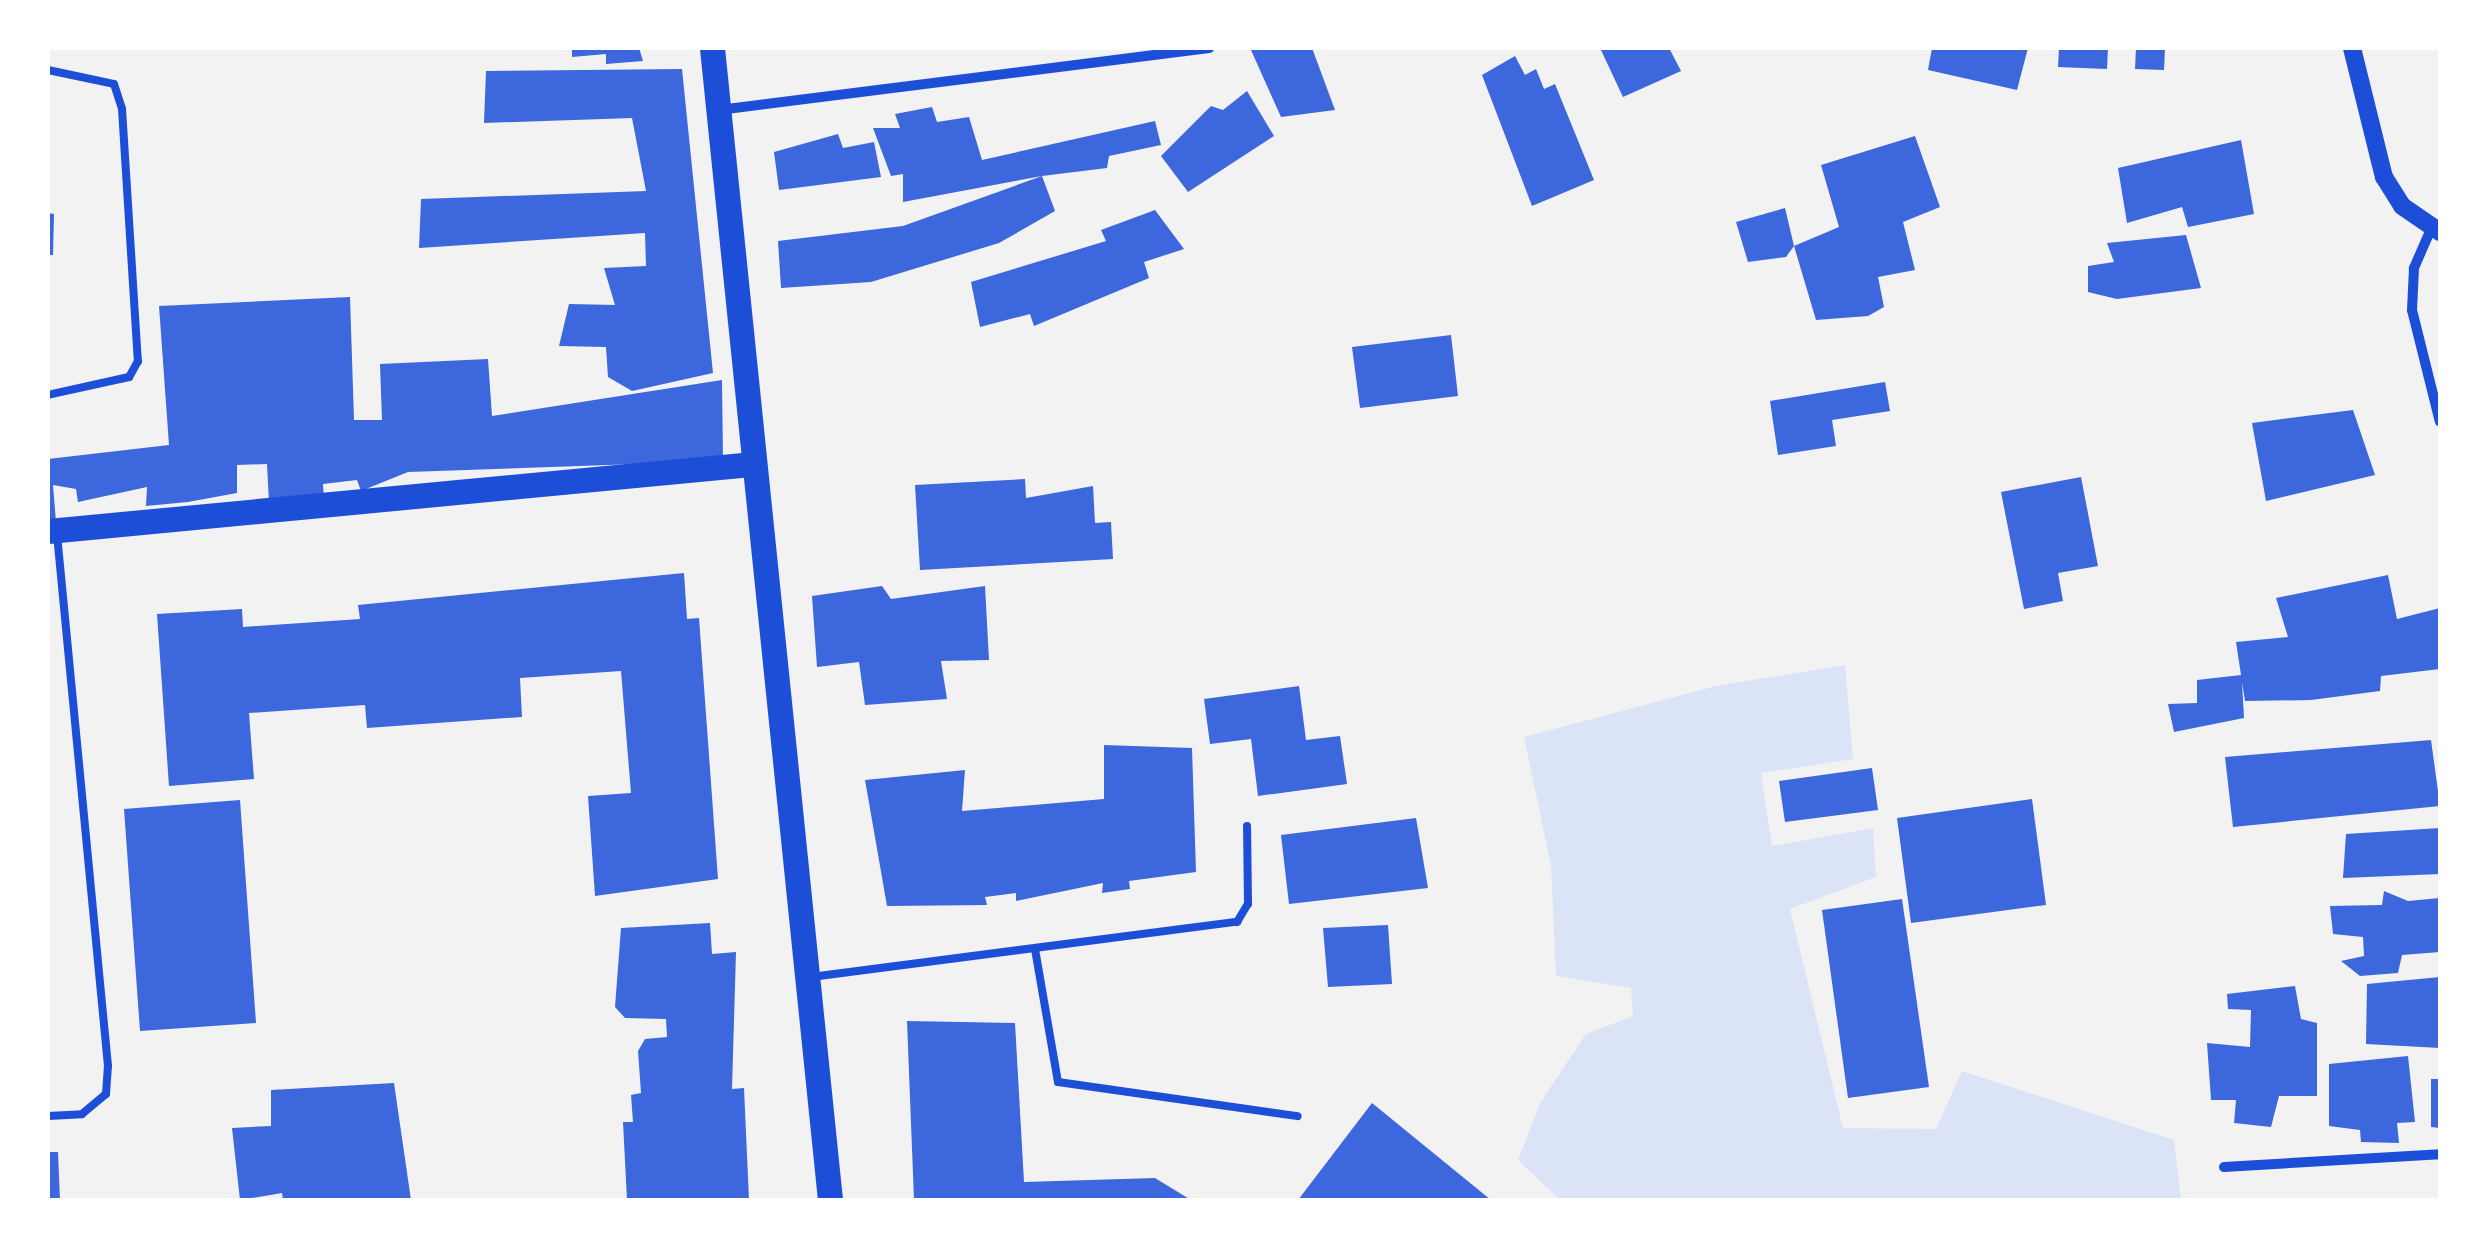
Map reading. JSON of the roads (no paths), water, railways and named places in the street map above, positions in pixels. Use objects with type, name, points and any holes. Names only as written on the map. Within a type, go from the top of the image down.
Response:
[{"type":"main road","points":[[712,48],[751,464],[830,1200]]},
{"type":"main road","points":[[52,530],[751,464]]},
{"type":"street","points":[[718,110],[1209,48]]},
{"type":"street","points":[[2352,48],[2384,177],[2436,230],[2414,268],[2412,310],[2440,422]]},
{"type":"street","points":[[2224,1167],[2440,1154]]},
{"type":"lane","points":[[48,70],[114,84],[122,109],[138,360],[129,377],[48,395]]},
{"type":"lane","points":[[48,1116],[82,1114],[106,1094],[108,1066],[52,530]]},
{"type":"lane","points":[[806,978],[1237,922],[1248,904],[1246,826]]},
{"type":"lane","points":[[1035,949],[1058,1082],[1298,1116]]}]
